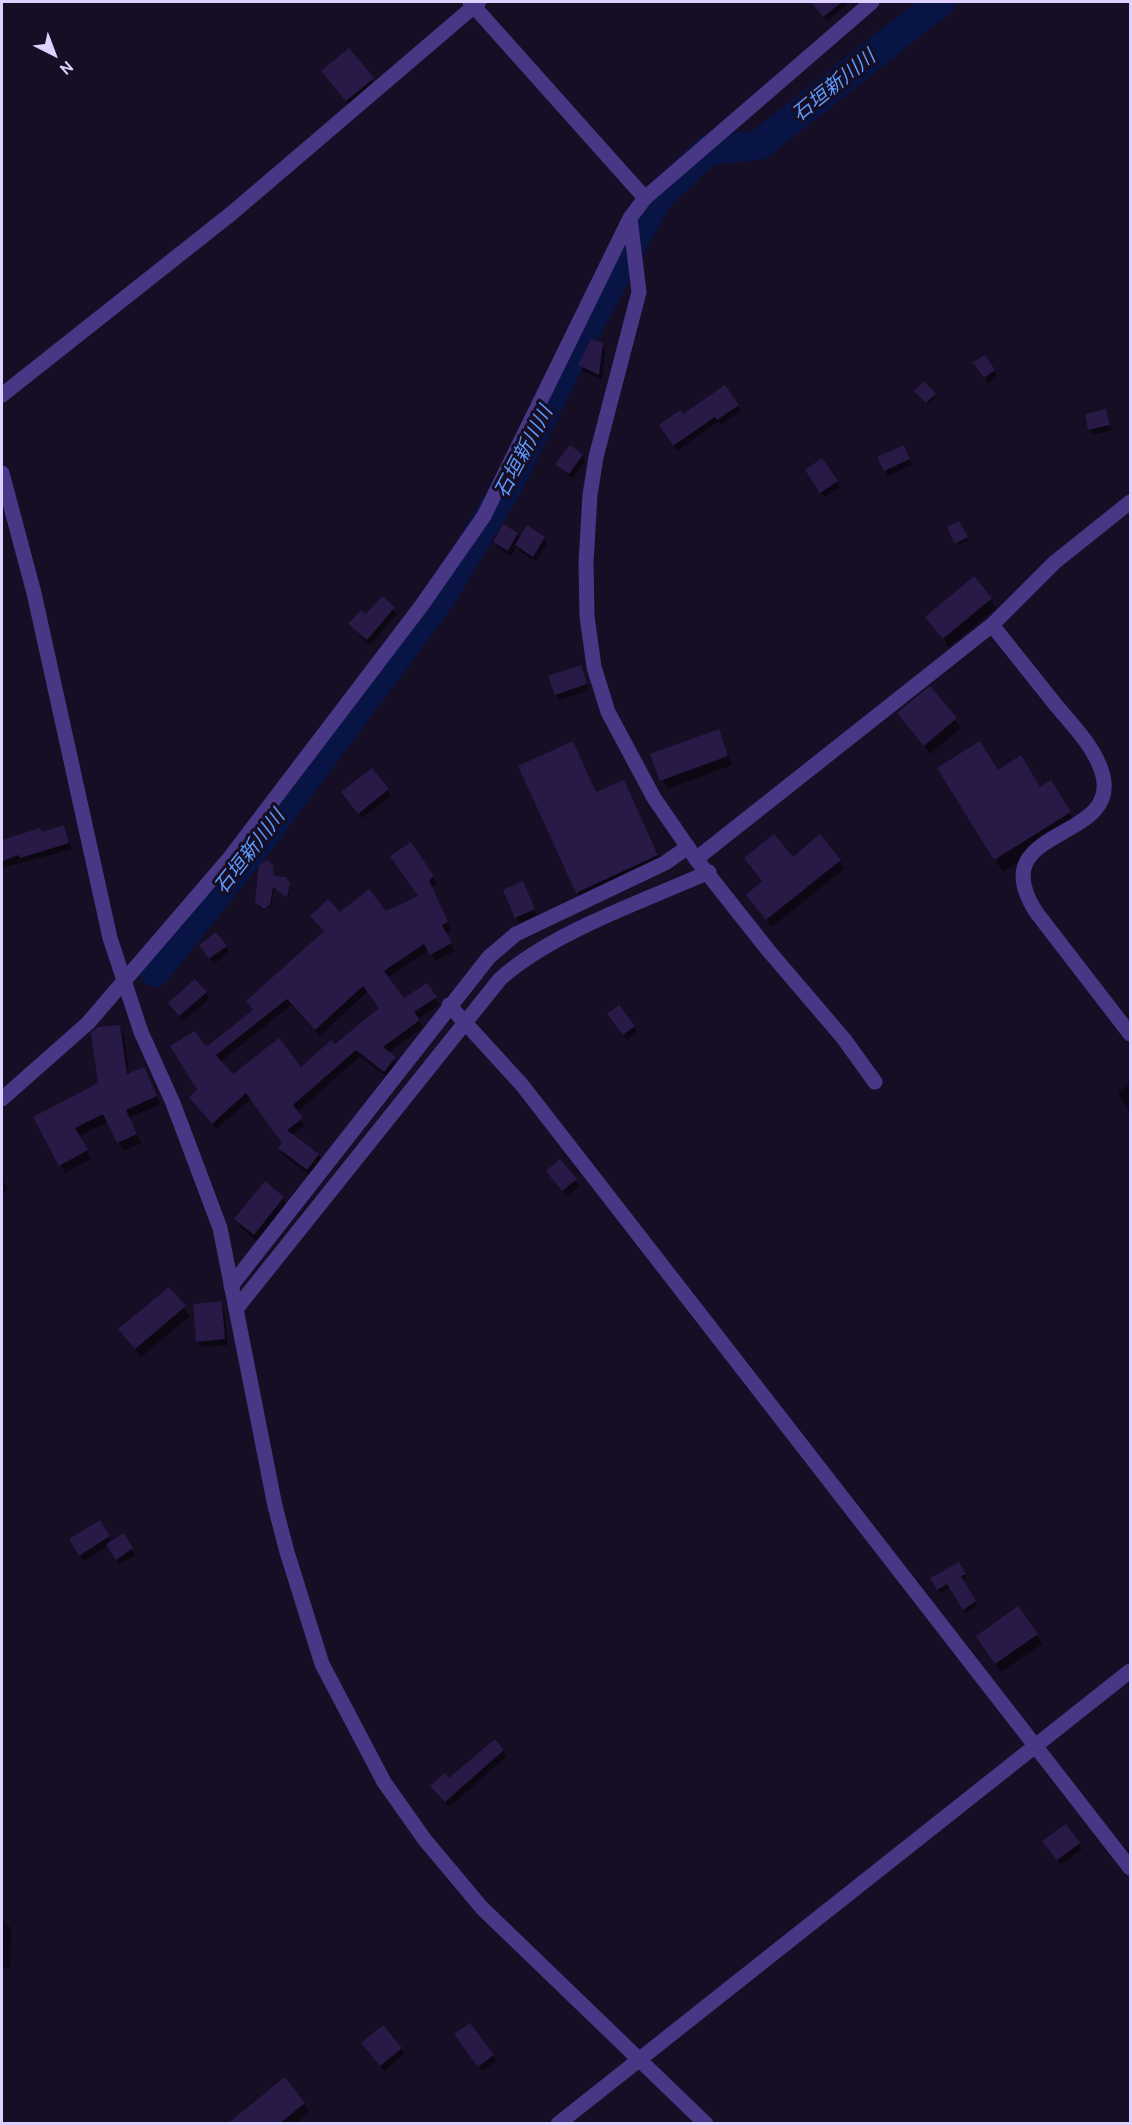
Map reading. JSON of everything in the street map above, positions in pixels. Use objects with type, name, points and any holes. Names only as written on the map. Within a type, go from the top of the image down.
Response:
[{"type":"street","points":[[2,1099],[88,1023],[228,860],[422,605],[484,516],[630,218],[645,198],[872,2]]},
{"type":"street","points":[[2,395],[232,213],[475,3],[645,198]]},
{"type":"street","points":[[630,218],[639,292],[596,457],[590,495],[586,562],[588,616],[594,667],[608,712],[654,798],[692,853],[768,950],[844,1039],[874,1082]]},
{"type":"street","points":[[2,473],[34,593],[110,938],[141,1032],[173,1103],[216,1218],[287,1552],[322,1664],[384,1782],[412,1821],[482,1908],[706,2124]]},
{"type":"street","points":[[231,1286],[449,1005],[489,957],[516,934],[665,863],[692,853],[992,625],[1055,562],[1131,502]]},
{"type":"street","points":[[992,625],[1091,748],[1103,777],[1102,798],[1083,821],[1033,851],[1021,871],[1024,893],[1036,912],[1131,1034]]},
{"type":"street","points":[[236,1309],[500,979],[522,959],[567,936],[709,872]]},
{"type":"street","points":[[449,1005],[466,1021],[536,1104],[1131,1868]]},
{"type":"street","points":[[558,2124],[1131,1671]]},
{"type":"building","points":[[811,2],[842,2],[823,17]]},
{"type":"building","points":[[349,48],[374,78],[346,101],[321,71]]},
{"type":"building","points":[[591,339],[603,343],[599,375],[578,365]]},
{"type":"building","points":[[985,355],[995,370],[984,378],[973,362]]},
{"type":"building","points":[[924,381],[936,394],[926,403],[914,391]]},
{"type":"building","points":[[725,385],[739,405],[717,420],[715,417],[673,446],[659,425],[680,410],[683,414]]},
{"type":"building","points":[[1106,409],[1110,425],[1088,430],[1085,414]]},
{"type":"building","points":[[570,445],[583,455],[569,474],[555,464]]},
{"type":"building","points":[[904,445],[910,459],[884,471],[877,457]]},
{"type":"building","points":[[822,458],[838,481],[820,493],[805,470]]},
{"type":"building","points":[[959,521],[968,537],[955,544],[947,527]]},
{"type":"building","points":[[503,524],[518,533],[508,551],[493,542]]},
{"type":"building","points":[[527,525],[545,537],[533,557],[515,545]]},
{"type":"building","points":[[974,576],[992,598],[943,639],[925,617]]},
{"type":"building","points":[[382,596],[395,607],[367,640],[348,624],[361,610],[366,614]]},
{"type":"building","points":[[581,665],[587,684],[555,695],[548,676]]},
{"type":"building","points":[[930,686],[957,718],[924,746],[897,713]]},
{"type":"building","points":[[719,729],[728,756],[660,781],[650,754]]},
{"type":"building","points":[[573,741],[596,792],[624,780],[658,855],[576,893],[518,766]]},
{"type":"building","points":[[980,741],[998,770],[1021,755],[1040,787],[1051,780],[1071,812],[994,860],[937,768]]},
{"type":"building","points":[[372,768],[389,789],[358,814],[341,792]]},
{"type":"building","points":[[64,825],[69,843],[2,861],[2,840],[40,828],[42,832]]},
{"type":"building","points":[[774,834],[793,857],[820,834],[841,860],[766,920],[746,895],[762,881],[744,858]]},
{"type":"building","points":[[411,842],[434,876],[429,880],[448,922],[442,925],[452,943],[430,955],[424,944],[384,971],[404,998],[427,983],[437,997],[414,1012],[420,1020],[383,1047],[396,1057],[384,1072],[356,1050],[293,1105],[303,1118],[287,1130],[319,1154],[307,1170],[278,1148],[282,1143],[246,1093],[212,1124],[189,1097],[197,1090],[170,1046],[195,1031],[206,1047],[253,1010],[246,1001],[324,931],[310,916],[328,899],[340,912],[369,889],[386,911],[418,896],[390,856]],"holes":[[[363,986],[379,1008],[335,1044],[331,1040],[301,1067],[279,1038],[233,1074],[216,1055],[287,999],[315,1030]]]},
{"type":"building","points":[[268,860],[273,865],[274,876],[286,877],[290,883],[287,898],[273,887],[270,905],[264,909],[255,902],[259,865]]},
{"type":"building","points":[[523,881],[535,909],[515,918],[503,890]]},
{"type":"building","points":[[216,932],[227,946],[209,959],[199,945]]},
{"type":"building","points":[[195,979],[207,992],[179,1016],[168,1003]]},
{"type":"building","points":[[619,1005],[635,1026],[623,1035],[607,1014]]},
{"type":"building","points":[[120,1025],[127,1074],[144,1067],[157,1096],[126,1110],[137,1134],[117,1143],[103,1114],[75,1128],[88,1150],[59,1166],[33,1117],[98,1083],[91,1033],[97,1027]]},
{"type":"building","points":[[560,1159],[577,1179],[562,1191],[546,1171]]},
{"type":"building","points":[[265,1181],[284,1197],[254,1235],[234,1219]]},
{"type":"building","points":[[169,1287],[186,1306],[135,1349],[118,1329]]},
{"type":"building","points":[[222,1301],[225,1339],[196,1342],[193,1304]]},
{"type":"building","points":[[100,1520],[110,1536],[79,1556],[69,1539]]},
{"type":"building","points":[[124,1533],[133,1548],[116,1560],[106,1544]]},
{"type":"building","points":[[959,1562],[966,1574],[961,1576],[976,1601],[963,1610],[947,1584],[937,1590],[930,1578]]},
{"type":"building","points":[[1018,1606],[1038,1634],[995,1664],[976,1636]]},
{"type":"building","points":[[495,1739],[504,1750],[445,1802],[430,1786],[445,1773],[449,1778]]},
{"type":"building","points":[[1066,1824],[1080,1843],[1057,1860],[1042,1841]]},
{"type":"building","points":[[470,2023],[494,2055],[478,2067],[454,2034]]},
{"type":"building","points":[[383,2025],[402,2048],[380,2066],[361,2043]]},
{"type":"building","points":[[285,2077],[305,2103],[279,2124],[227,2124]]},
{"type":"waterway","name":"石垣新川川","points":[[155,972],[262,838],[441,597],[508,485],[576,348],[657,198],[708,150],[759,145],[940,2]]}]
